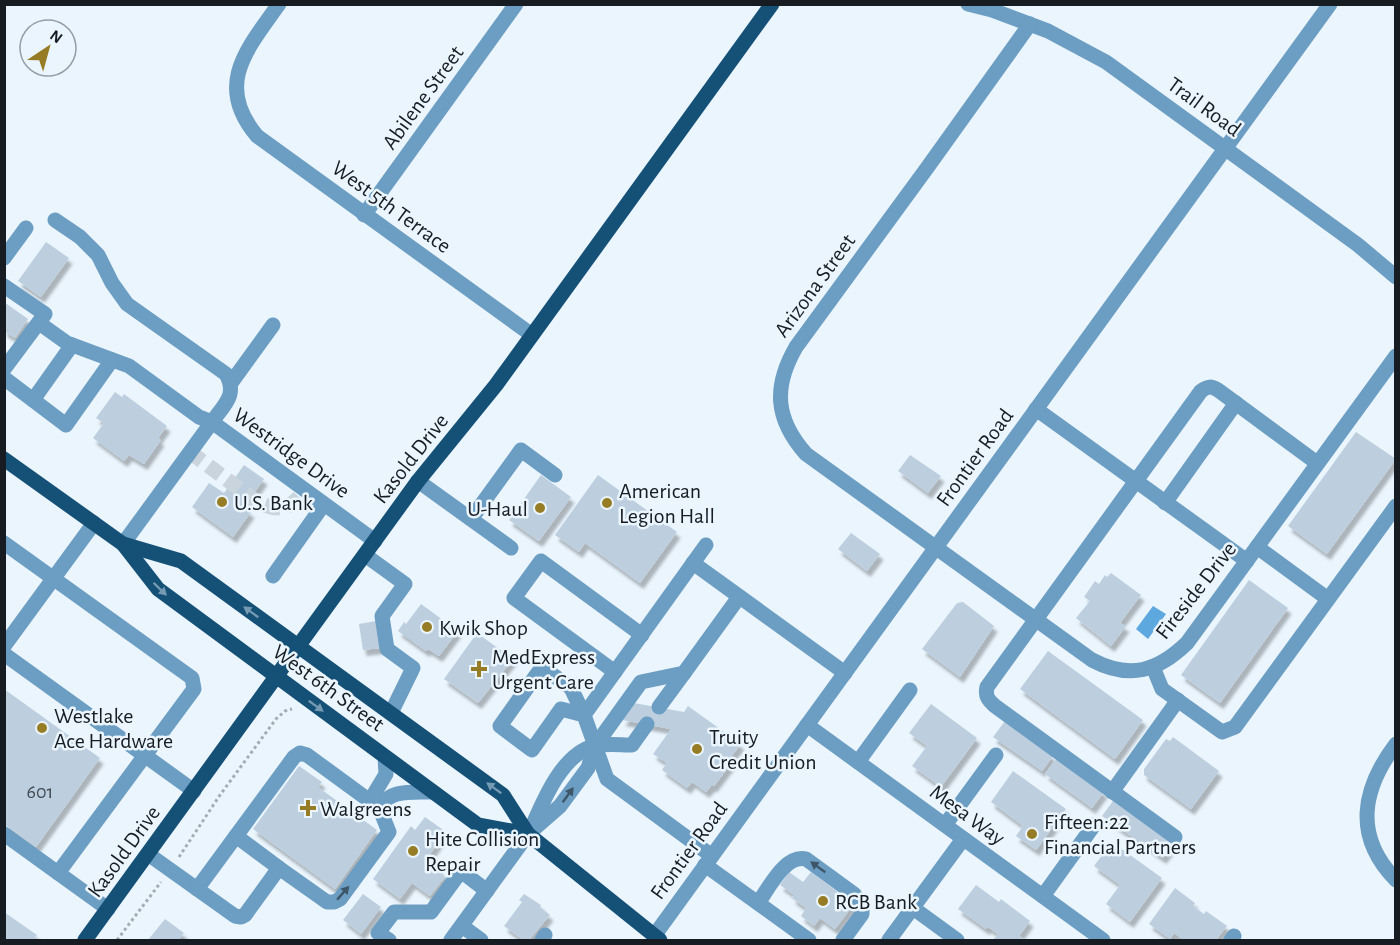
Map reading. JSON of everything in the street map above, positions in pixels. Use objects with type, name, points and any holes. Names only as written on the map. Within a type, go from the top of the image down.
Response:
[{"type":"main road","name":"Kasold Drive","points":[[85,940],[418,481],[496,385],[772,4]]},
{"type":"main road","name":"West 6th Street","points":[[4,459],[123,544],[158,589],[478,825],[528,834]]},
{"type":"main road","name":"West 6th Street","points":[[123,544],[181,561],[503,795],[528,834],[657,938]]},
{"type":"street","name":"West 5th Terrace","points":[[279,4],[246,50],[239,65],[236,81],[238,102],[246,123],[257,136],[532,335]]},
{"type":"street","name":"Abilene Street","points":[[364,215],[516,4]]},
{"type":"street","name":"Trail Road","points":[[969,4],[1030,24],[1076,44],[1106,62],[1358,245],[1395,277]]},
{"type":"street","name":"Frontier Road","points":[[657,938],[709,860],[1330,4]]},
{"type":"street","name":"Arizona Street","points":[[936,547],[806,454],[795,442],[783,417],[779,402],[781,381],[787,362],[796,347],[1030,24]]},
{"type":"street","name":"Westridge Drive","points":[[55,220],[80,237],[98,255],[112,283],[127,304],[226,374],[231,383],[230,397],[212,422],[375,541]]},
{"type":"street","points":[[4,258],[26,228]]},
{"type":"street","points":[[4,286],[45,314],[4,369]]},
{"type":"street","points":[[39,323],[72,345],[129,366],[199,417],[212,422],[123,544]]},
{"type":"street","points":[[231,383],[273,325]]},
{"type":"street","points":[[33,400],[72,345]]},
{"type":"street","name":"Fireside Drive","points":[[936,547],[1092,660],[1106,667],[1123,671],[1153,667],[1173,656],[1187,643],[1395,356]]},
{"type":"street","points":[[4,378],[66,425],[112,360]]},
{"type":"street","points":[[1175,837],[989,701],[986,694],[987,687],[1206,387],[1211,387],[1236,403],[1317,463]]},
{"type":"street","points":[[1165,502],[1236,403]]},
{"type":"street","points":[[1036,409],[1246,561]]},
{"type":"street","points":[[471,519],[520,450],[555,475]]},
{"type":"street","points":[[418,481],[511,548]]},
{"type":"street","points":[[273,576],[324,504]]},
{"type":"street","points":[[1153,667],[1162,689],[1222,732],[1236,727],[1395,506]]},
{"type":"street","points":[[4,646],[94,523]]},
{"type":"street","points":[[4,543],[192,678],[194,689],[58,873]]},
{"type":"street","points":[[584,715],[706,545]]},
{"type":"street","points":[[1257,547],[1328,599]]},
{"type":"street","points":[[365,555],[405,584],[382,616],[387,649],[413,668],[391,713]]},
{"type":"street","points":[[615,672],[514,598],[541,561],[642,635]]},
{"type":"street","points":[[693,563],[844,673]]},
{"type":"street","points":[[659,708],[739,597]]},
{"type":"street","points":[[4,654],[194,791]]},
{"type":"street","points":[[584,715],[561,709],[532,750],[500,726],[542,667],[571,688],[584,715],[607,779],[709,860],[758,903],[809,940]]},
{"type":"street","points":[[451,940],[528,834],[560,806],[588,768],[595,746],[641,682],[684,673]]},
{"type":"street","points":[[858,762],[910,690]]},
{"type":"street","points":[[1112,792],[1178,700]]},
{"type":"street","points":[[595,746],[632,745],[647,724]]},
{"type":"street","name":"Mesa Way","points":[[807,725],[1104,940]]},
{"type":"street","points":[[1395,744],[1372,783],[1367,816],[1374,850],[1382,865],[1395,880]]},
{"type":"street","points":[[197,889],[294,756],[300,753],[307,755],[374,804],[381,812],[388,832],[340,899],[334,902],[327,902],[236,836]]},
{"type":"street","points":[[945,825],[996,755]]},
{"type":"street","points":[[374,804],[374,794],[387,774],[385,757]]},
{"type":"street","points":[[374,804],[384,802],[397,794],[433,792]]},
{"type":"street","points":[[1043,896],[1094,825]]},
{"type":"street","points":[[4,834],[108,909]]},
{"type":"street","points":[[893,939],[963,839]]},
{"type":"street","points":[[148,854],[235,916],[241,917],[245,915],[279,868]]},
{"type":"street","points":[[758,903],[788,862],[800,858],[806,859],[859,899],[862,914],[843,940]]},
{"type":"street","points":[[389,940],[378,933],[394,912],[431,912],[461,871],[487,891]]},
{"type":"street","points":[[913,908],[957,940]]},
{"type":"street","points":[[462,926],[481,940]]},
{"type":"path","points":[[117,940],[276,718],[292,709]]},
{"type":"water","points":[[1153,606],[1166,614],[1148,639],[1136,629]]},
{"type":"building","points":[[46,242],[69,258],[41,297],[18,281]]},
{"type":"building","points":[[4,302],[28,319],[15,338],[4,331]]},
{"type":"building","points":[[115,392],[122,397],[124,394],[167,426],[158,438],[161,440],[144,464],[129,455],[124,461],[93,438],[104,423],[96,418]]},
{"type":"building","points":[[1356,432],[1396,459],[1327,554],[1288,526]]},
{"type":"building","points":[[910,455],[941,476],[928,493],[898,471]]},
{"type":"building","name":"U.S. Bank","points":[[244,465],[264,479],[244,507],[251,512],[233,537],[192,507],[209,483],[224,493]]},
{"type":"building","name":"U-Haul","points":[[541,475],[571,497],[539,541],[509,520]]},
{"type":"building","name":"American Legion Hall","points":[[598,475],[677,532],[640,583],[585,543],[579,552],[555,535]]},
{"type":"building","points":[[851,533],[880,554],[867,571],[838,549]]},
{"type":"building","points":[[1111,573],[1141,595],[1120,623],[1126,626],[1111,646],[1076,618],[1090,601],[1084,597],[1095,581],[1099,584],[1105,575],[1107,577]]},
{"type":"building","points":[[1249,580],[1288,608],[1220,703],[1181,675]]},
{"type":"building","points":[[963,602],[994,626],[960,677],[922,649],[957,603]]},
{"type":"building","name":"Kwik Shop","points":[[421,604],[458,631],[439,656],[428,649],[426,651],[398,631]]},
{"type":"building","name":"Kwik Shop","points":[[376,621],[380,648],[363,650],[359,624]]},
{"type":"building","name":"MedExpress Urgent Care","points":[[477,633],[513,659],[478,703],[444,679]]},
{"type":"building","points":[[1048,651],[1143,720],[1115,759],[1020,689]]},
{"type":"building","points":[[4,689],[100,758],[36,847],[4,824]]},
{"type":"building","name":"Truity Credit Union","points":[[634,703],[684,712],[688,706],[741,744],[731,757],[733,761],[714,786],[706,792],[692,782],[687,788],[662,770],[667,763],[653,754],[671,729],[622,720]]},
{"type":"building","points":[[931,704],[977,738],[941,787],[912,766],[927,746],[909,733]]},
{"type":"building","points":[[1005,721],[1053,756],[1042,771],[993,737]]},
{"type":"building","points":[[1173,737],[1219,771],[1191,809],[1144,775],[1144,769],[1166,739],[1170,741]]},
{"type":"building","points":[[1057,758],[1104,792],[1092,808],[1045,774]]},
{"type":"building","name":"Walgreens","points":[[299,766],[322,782],[318,787],[377,830],[335,889],[253,829]]},
{"type":"building","points":[[1013,771],[1066,809],[1036,850],[1016,836],[1023,826],[991,802]]},
{"type":"building","points":[[1113,801],[1173,844],[1163,858],[1102,816]]},
{"type":"building","name":"Hite Collision Repair","points":[[425,817],[446,832],[425,861],[443,872],[444,878],[430,896],[412,883],[400,899],[373,879],[411,826],[415,830]]},
{"type":"building","points":[[1112,842],[1162,878],[1130,922],[1106,904],[1120,885],[1094,866]]},
{"type":"building","name":"RCB Bank","points":[[789,872],[803,882],[811,872],[854,904],[835,929],[820,918],[814,926],[801,916],[806,908],[780,885]]},
{"type":"building","points":[[976,885],[999,902],[1001,899],[1030,921],[1019,936],[1026,940],[993,940],[998,934],[988,927],[986,929],[958,909]]},
{"type":"building","points":[[1175,888],[1195,903],[1193,906],[1204,914],[1206,911],[1227,926],[1216,940],[1184,940],[1174,933],[1170,939],[1149,924]]},
{"type":"building","points":[[363,894],[381,907],[361,934],[343,920]]},
{"type":"building","points":[[524,894],[541,905],[540,907],[550,915],[529,940],[523,940],[504,926],[522,902],[519,900]]},
{"type":"building","points":[[4,912],[37,935],[33,940],[4,938]]},
{"type":"building","points":[[165,919],[184,933],[178,940],[148,940]]},
{"type":"tunnel","points":[[190,452],[257,502],[265,505],[284,507],[294,502],[305,490]]},
{"type":"place","name":"U.S. Bank","points":[[222,502]]},
{"type":"place","name":"American Legion Hall","points":[[607,503]]},
{"type":"place","name":"U-Haul","points":[[540,508]]},
{"type":"place","name":"Kwik Shop","points":[[427,627]]},
{"type":"place","name":"MedExpress Urgent Care","points":[[479,669]]},
{"type":"place","name":"Westlake Ace Hardware","points":[[42,728]]},
{"type":"place","name":"Truity Credit Union","points":[[697,749]]},
{"type":"place","name":"Walgreens","points":[[308,808]]},
{"type":"place","name":"Fifteen:22 Financial Partners","points":[[1032,834]]},
{"type":"place","name":"Hite Collision Repair","points":[[413,851]]},
{"type":"place","name":"RCB Bank","points":[[823,901]]}]
